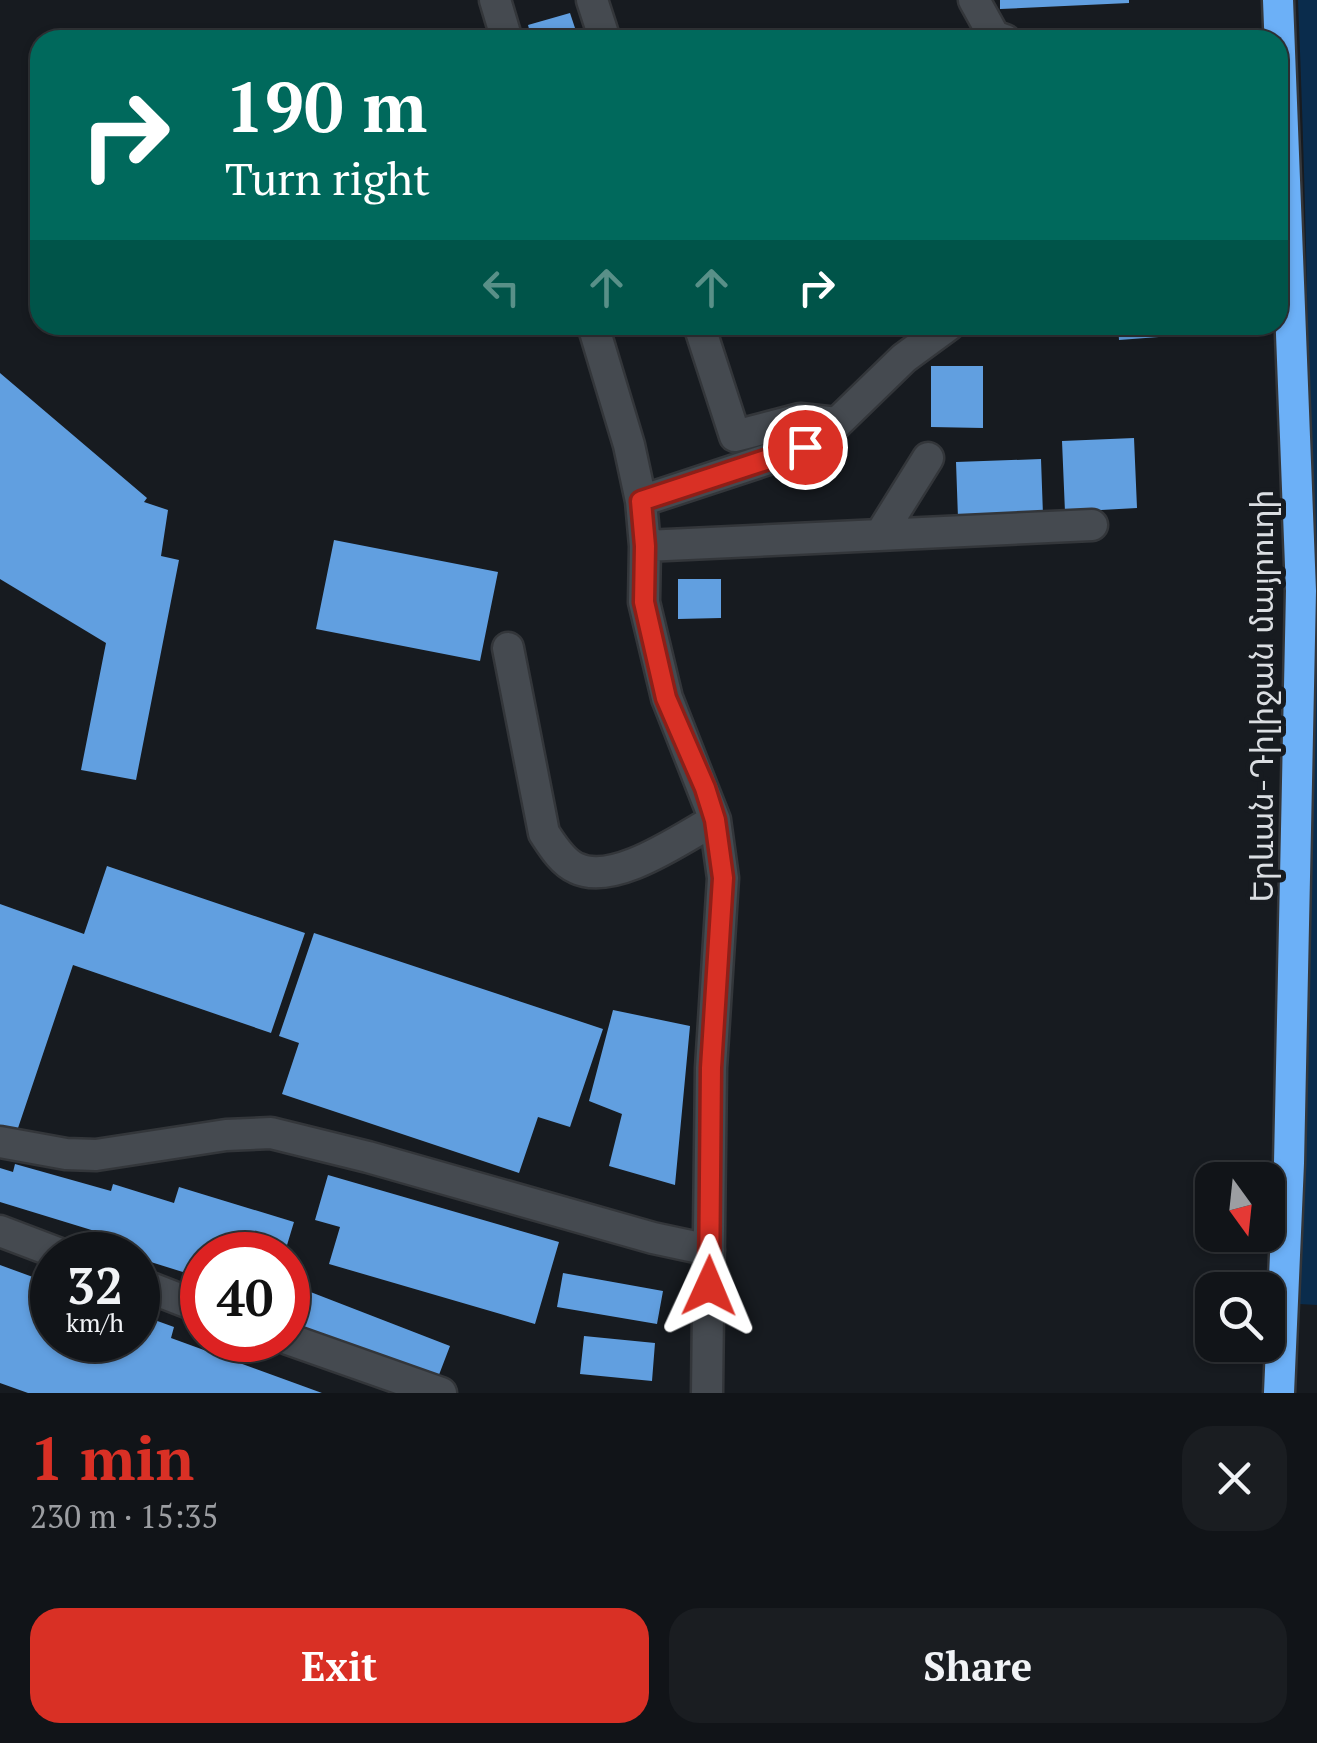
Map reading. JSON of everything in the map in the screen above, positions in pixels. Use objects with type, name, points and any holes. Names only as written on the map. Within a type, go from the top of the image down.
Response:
[{"type":"highway","name":"Երևան-Դիլիջան մայրուղի","points":[[1278,0],[1279,30]]},
{"type":"highway","name":"Երևան-Դիլիջան մայրուղի","points":[[1279,1393],[1289,1163],[1301,591],[1288,257]]},
{"type":"street","points":[[495,0],[504,30]]},
{"type":"street","points":[[592,0],[602,30]]},
{"type":"street","points":[[974,0],[991,30]]},
{"type":"street","points":[[597,335],[641,501],[644,602],[666,698],[705,788],[715,820],[723,878],[711,1068],[707,1393]]},
{"type":"street","points":[[702,335],[735,436],[800,420],[836,422]]},
{"type":"street","points":[[641,501],[805,447],[935,335]]},
{"type":"street","points":[[880,535],[928,458]]},
{"type":"street","points":[[645,546],[1092,526]]},
{"type":"street","points":[[508,648],[544,832],[574,868],[597,874],[635,864],[715,820]]},
{"type":"street","points":[[0,1142],[66,1154],[96,1155],[226,1135],[271,1133],[653,1238],[710,1250]]},
{"type":"street","points":[[0,1231],[30,1242]]},
{"type":"street","points":[[310,1348],[441,1393]]},
{"type":"shaded area","points":[[1298,0],[1317,0],[1317,1305],[1299,1304],[1307,978],[1310,489]]},
{"type":"building","points":[[1000,0],[1129,0],[1129,3],[1000,9]]},
{"type":"building","points":[[570,13],[576,30],[529,30],[528,25]]},
{"type":"building","points":[[1119,335],[1172,336],[1119,340]]},
{"type":"building","points":[[931,366],[983,366],[983,428],[931,427]]},
{"type":"building","points":[[0,373],[147,498],[144,502],[168,510],[161,556],[179,560],[136,780],[81,770],[106,643],[0,579]]},
{"type":"building","points":[[1134,438],[1137,508],[1065,512],[1062,441]]},
{"type":"building","points":[[1041,459],[1043,515],[958,518],[956,462]]},
{"type":"building","points":[[334,540],[498,572],[480,661],[316,629]]},
{"type":"building","points":[[678,579],[721,579],[721,618],[678,619]]},
{"type":"building","points":[[107,866],[305,933],[271,1033],[73,965],[17,1131],[0,1125],[0,904],[84,934]]},
{"type":"building","points":[[314,933],[603,1029],[570,1127],[538,1117],[519,1173],[282,1094],[299,1043],[279,1036]]},
{"type":"building","points":[[613,1010],[690,1026],[675,1185],[609,1166],[622,1114],[589,1101]]},
{"type":"building","points":[[15,1164],[111,1191],[113,1184],[174,1203],[179,1187],[294,1222],[291,1232],[180,1232],[180,1271],[160,1265],[160,1232],[98,1232],[0,1202],[0,1168],[13,1172]]},
{"type":"building","points":[[328,1175],[559,1242],[535,1324],[329,1264],[340,1227],[315,1220]]},
{"type":"building","points":[[0,1265],[30,1276],[30,1362],[160,1362],[160,1322],[174,1327],[171,1338],[180,1341],[180,1362],[237,1362],[322,1393],[28,1393],[0,1383]]},
{"type":"building","points":[[563,1273],[663,1291],[657,1324],[557,1307]]},
{"type":"building","points":[[310,1292],[450,1346],[437,1380],[310,1331]]},
{"type":"building","points":[[584,1336],[655,1343],[652,1381],[580,1374]]},
{"type":"route","points":[[709,1286],[711,1068],[723,878],[715,820],[666,698],[644,602],[641,501],[805,447]]}]
